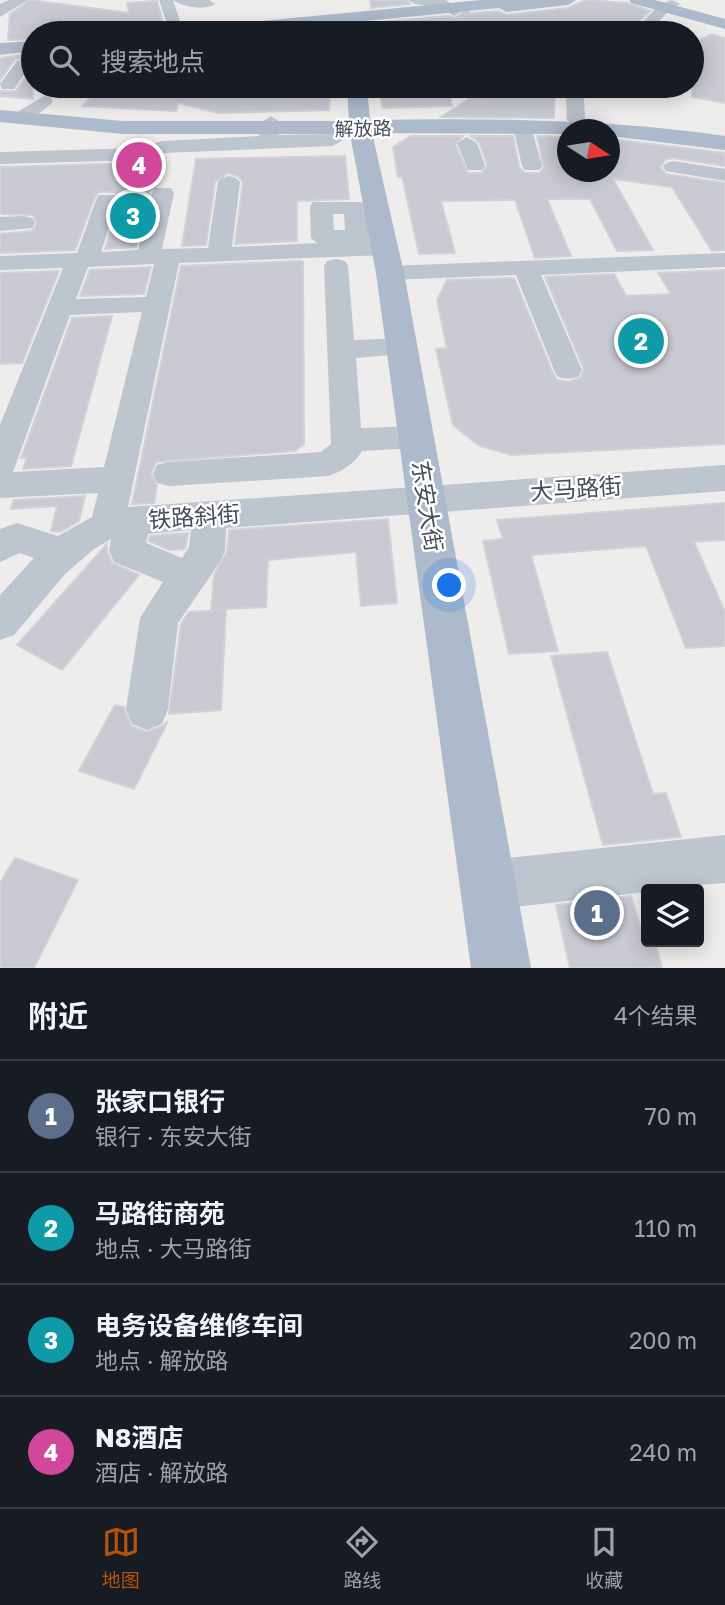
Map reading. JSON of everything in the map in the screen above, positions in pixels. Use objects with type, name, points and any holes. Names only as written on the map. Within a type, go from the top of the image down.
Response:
[{"type":"main road","points":[[378,21],[532,0]]},
{"type":"main road","points":[[456,11],[568,0]]},
{"type":"main road","points":[[637,0],[725,18]]},
{"type":"main road","points":[[666,4],[725,23]]},
{"type":"main road","points":[[0,51],[21,49]]},
{"type":"main road","name":"解放路","points":[[27,110],[66,127],[169,135],[269,131],[481,100],[571,119]]},
{"type":"main road","name":"解放路","points":[[352,119],[465,134],[522,126],[635,131],[725,143]]},
{"type":"main road","name":"东安大街","points":[[352,119],[366,254],[403,347],[501,968]]},
{"type":"main road","name":"解放路","points":[[620,124],[725,135]]},
{"type":"street","points":[[0,13],[5,7],[21,0]]},
{"type":"street","points":[[166,0],[173,21]]},
{"type":"street","points":[[180,0],[208,4]]},
{"type":"street","points":[[415,0],[445,4],[456,11]]},
{"type":"street","points":[[650,21],[666,4]]},
{"type":"street","points":[[8,85],[21,68]]},
{"type":"street","points":[[575,98],[576,119]]},
{"type":"street","points":[[522,126],[532,166]]},
{"type":"street","points":[[0,140],[66,127]]},
{"type":"street","points":[[465,134],[475,166]]},
{"type":"street","points":[[0,158],[141,154],[169,135]]},
{"type":"street","points":[[673,167],[725,175]]},
{"type":"street","points":[[219,254],[229,182]]},
{"type":"street","points":[[163,193],[157,304],[118,479],[120,523],[127,551],[189,577]]},
{"type":"street","points":[[0,466],[60,307],[107,200]]},
{"type":"street","points":[[0,224],[24,223]]},
{"type":"street","points":[[0,263],[219,254],[366,254],[525,267],[725,260]]},
{"type":"street","points":[[169,474],[328,464],[347,449],[341,350],[366,254]]},
{"type":"street","points":[[525,267],[568,370]]},
{"type":"street","points":[[60,307],[157,304]]},
{"type":"street","points":[[341,350],[403,347]]},
{"type":"street","points":[[346,440],[417,437]]},
{"type":"street","name":"大马路街","points":[[427,499],[725,478]]},
{"type":"street","points":[[0,485],[118,479]]},
{"type":"street","name":"铁路斜街","points":[[0,623],[78,539],[120,523],[427,499]]},
{"type":"street","points":[[147,709],[159,618],[207,551],[210,515]]},
{"type":"street","points":[[0,547],[17,537],[63,553]]},
{"type":"street","points":[[488,885],[725,859]]},
{"type":"building","points":[[30,0],[129,13],[127,3],[157,1],[162,21],[21,21],[21,39],[8,40],[10,14]]},
{"type":"building","points":[[370,0],[406,0],[410,4],[371,8]]},
{"type":"building","points":[[586,0],[628,3],[650,11],[639,21],[394,21],[448,16],[455,18],[462,14],[498,11],[506,15],[568,8]]},
{"type":"building","points":[[711,34],[725,38],[725,103],[698,98],[704,98],[704,38]]},
{"type":"building","points":[[21,55],[21,58],[15,59],[0,80],[0,58]]},
{"type":"building","points":[[21,84],[21,98],[0,96],[0,91],[16,91]]},
{"type":"building","points":[[90,98],[330,98],[329,110],[218,113],[178,103],[176,111],[82,106]]},
{"type":"building","points":[[381,98],[450,98],[452,106],[383,108]]},
{"type":"building","points":[[470,98],[555,98],[554,118],[441,117]]},
{"type":"building","points":[[411,136],[463,136],[455,144],[468,173],[482,173],[487,165],[479,142],[471,136],[513,136],[519,167],[525,173],[539,173],[544,168],[537,136],[557,137],[557,182],[615,182],[653,250],[617,251],[590,199],[547,199],[571,256],[535,258],[515,200],[441,201],[455,253],[419,254],[402,176],[398,177],[393,147]]},
{"type":"building","points":[[620,140],[725,153],[725,166],[673,158],[665,160],[660,167],[666,174],[725,183],[725,250],[712,251],[672,187],[620,180]]},
{"type":"building","points":[[345,156],[349,199],[297,201],[297,241],[235,244],[243,182],[238,176],[228,173],[215,182],[206,245],[182,246],[196,159]]},
{"type":"building","points":[[164,159],[157,185],[149,192],[136,247],[105,249],[120,201],[115,192],[99,192],[75,250],[0,253],[0,234],[32,231],[37,224],[33,215],[0,214],[0,167],[141,163]]},
{"type":"building","points":[[303,262],[304,444],[295,451],[156,462],[151,473],[157,486],[154,503],[132,504],[181,266]]},
{"type":"building","points":[[151,267],[144,294],[80,296],[90,270]]},
{"type":"building","points":[[725,270],[725,444],[511,455],[478,445],[453,425],[436,349],[447,348],[437,300],[447,280],[514,278],[552,371],[557,380],[569,382],[580,378],[584,369],[545,277],[614,274],[626,296],[671,294],[658,273]]},
{"type":"building","points":[[59,271],[22,363],[0,364],[0,273]]},
{"type":"building","points":[[112,316],[71,466],[23,469],[27,458],[21,458],[72,318]]},
{"type":"building","points":[[85,496],[79,521],[60,532],[51,531],[57,506],[11,509],[14,500]]},
{"type":"building","points":[[725,503],[725,540],[694,542],[725,612],[725,646],[686,648],[646,546],[531,555],[558,651],[509,654],[483,541],[503,539],[497,520]]},
{"type":"building","points":[[388,519],[397,603],[361,606],[356,552],[268,560],[266,607],[211,610],[214,575],[227,552],[229,530]]},
{"type":"building","points":[[188,533],[185,549],[169,550],[149,541],[150,536]]},
{"type":"building","points":[[107,544],[112,563],[139,575],[62,670],[17,645]]},
{"type":"building","points":[[226,609],[221,710],[169,714],[181,624],[189,612]]},
{"type":"building","points":[[607,652],[653,794],[666,793],[681,837],[603,845],[551,656]]},
{"type":"building","points":[[115,705],[124,707],[131,726],[146,732],[163,726],[168,721],[134,789],[79,771]]},
{"type":"building","points":[[15,858],[78,880],[34,968],[0,968],[0,883]]},
{"type":"building","points":[[631,896],[641,929],[641,947],[656,947],[662,968],[570,968],[556,905]]},
{"type":"tunnel","points":[[460,14],[467,20]]},
{"type":"tunnel","points":[[480,98],[481,105]]},
{"type":"place","name":"N8酒店","points":[[139,165]]},
{"type":"place","name":"电务设备维修车间","points":[[133,216]]},
{"type":"place","name":"马路街商苑","points":[[641,341]]},
{"type":"place","name":"张家口银行","points":[[597,913]]}]
